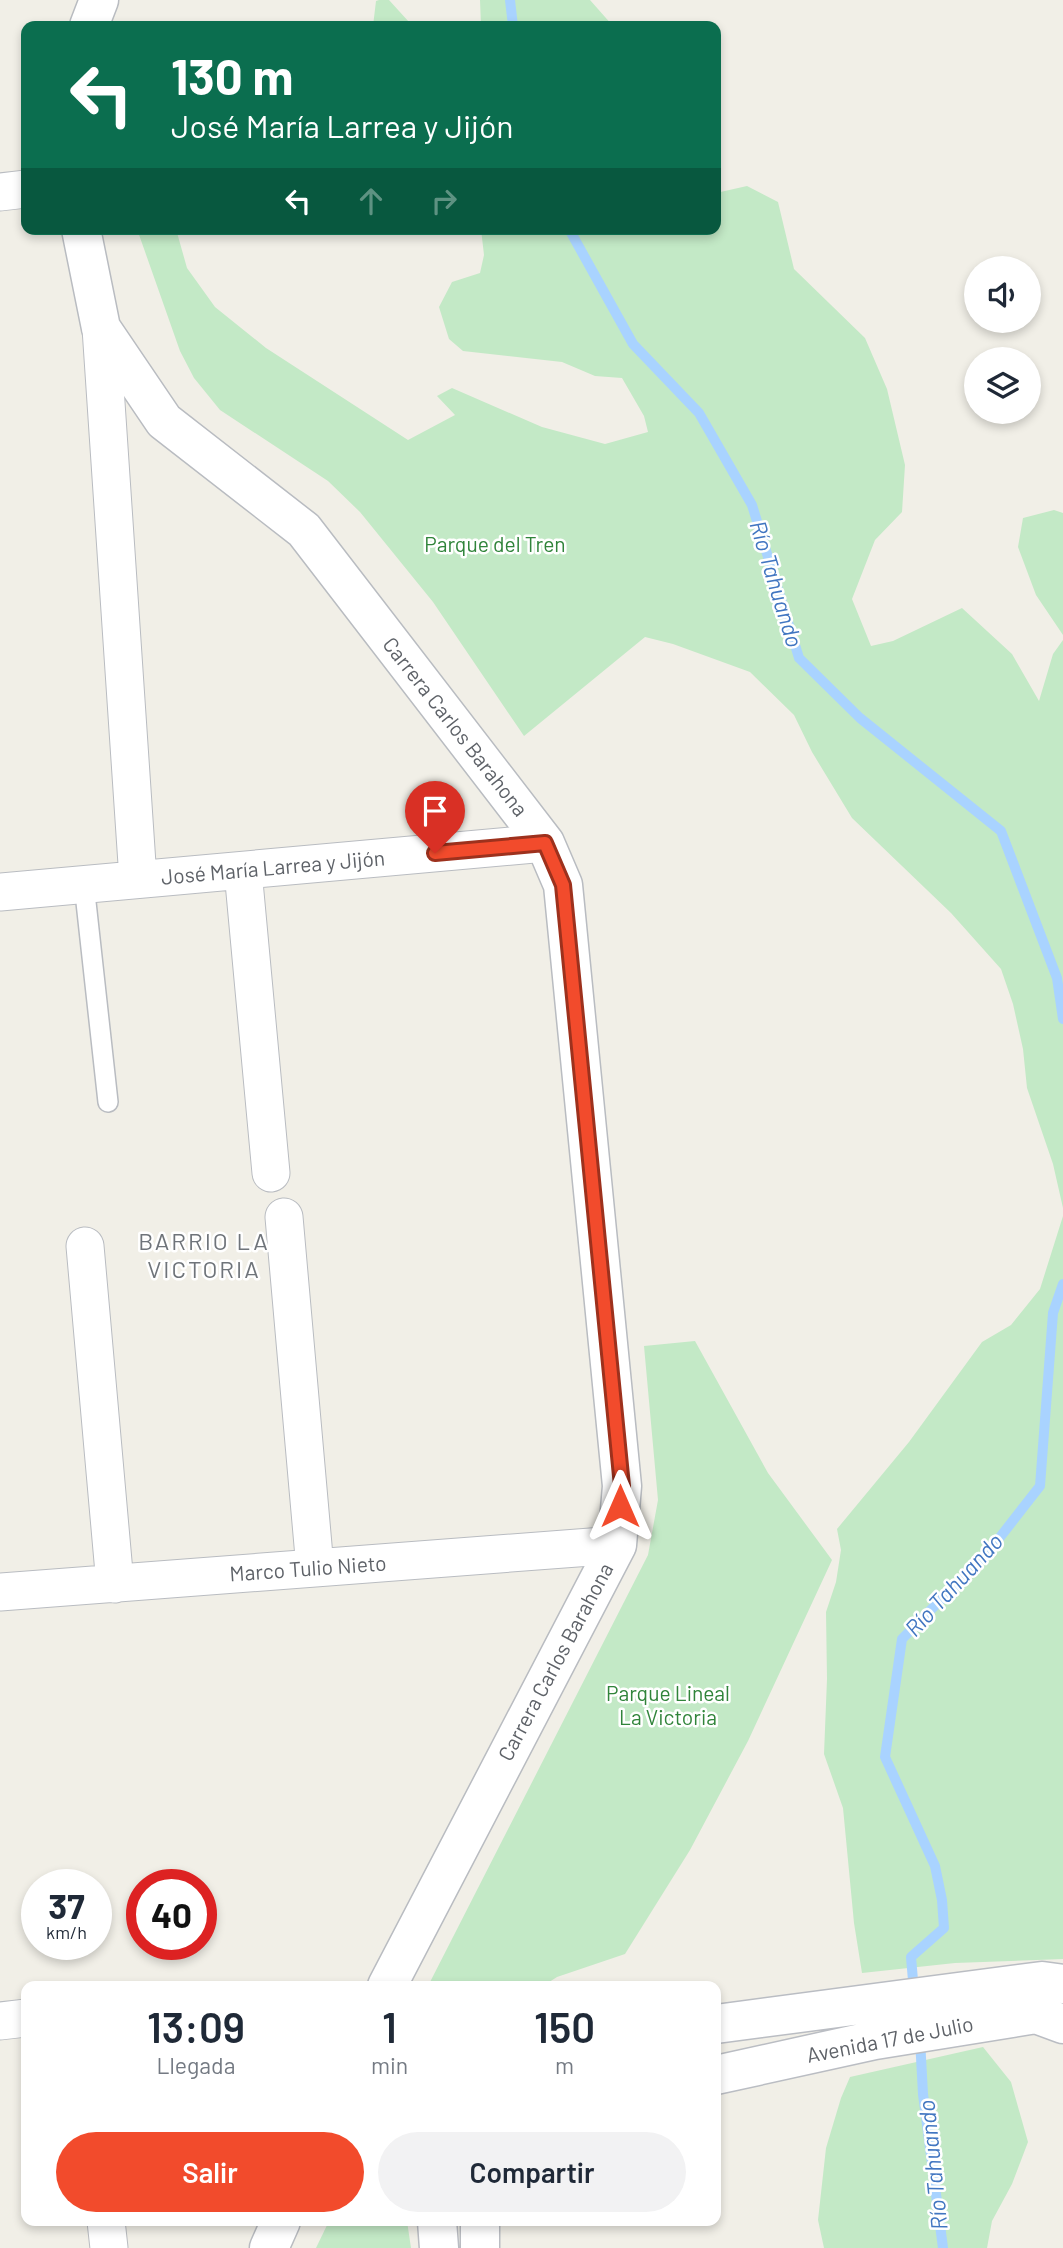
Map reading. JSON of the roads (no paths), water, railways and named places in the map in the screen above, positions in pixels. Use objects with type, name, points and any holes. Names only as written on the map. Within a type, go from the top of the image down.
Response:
[{"type":"street","points":[[91,21],[99,0]]},
{"type":"street","points":[[0,192],[21,190]]},
{"type":"street","name":"Carrera Carlos Barahona","points":[[82,235],[102,328],[164,421],[304,530],[545,843],[563,885],[622,1486],[617,1545],[390,1981]]},
{"type":"street","points":[[102,328],[138,879]]},
{"type":"street","name":"José María Larrea y Jijón","points":[[0,892],[545,843]]},
{"type":"street","points":[[243,872],[271,1173]]},
{"type":"street","points":[[284,1217],[315,1569]]},
{"type":"street","points":[[85,1245],[115,1584]]},
{"type":"street","name":"Marco Tulio Nieto","points":[[0,1592],[617,1545]]},
{"type":"street","name":"Avenida 17 de Julio","points":[[721,2023],[858,2004],[1053,2009]]},
{"type":"street","name":"Avenida 17 de Julio","points":[[721,2074],[875,2040],[1053,2009]]},
{"type":"street","points":[[0,2021],[21,2019]]},
{"type":"street","points":[[107,2226],[109,2248]]},
{"type":"street","points":[[269,2248],[279,2226]]},
{"type":"street","points":[[437,2226],[439,2248]]},
{"type":"street","points":[[480,2226],[480,2248]]},
{"type":"lane","points":[[84,884],[108,1102]]},
{"type":"waterway","name":"Río Tahuando","points":[[510,0],[512,21]]},
{"type":"waterway","name":"Río Tahuando","points":[[572,235],[633,344],[699,413],[752,505],[799,658],[860,718],[1001,831],[1057,978],[1063,1019]]},
{"type":"waterway","name":"Río Tahuando","points":[[914,1992],[911,1957],[944,1928],[935,1866],[885,1757],[902,1639],[990,1550],[1040,1486],[1053,1313],[1063,1284]]},
{"type":"waterway","name":"Río Tahuando","points":[[920,2039],[923,2094],[943,2248]]},
{"type":"district","name":"BARRIO LA VICTORIA","points":[[204,1256]]},
{"type":"park label","name":"Parque del Tren","points":[[495,545]]},
{"type":"park label","name":"Parque Lineal La Victoria","points":[[668,1706]]}]
